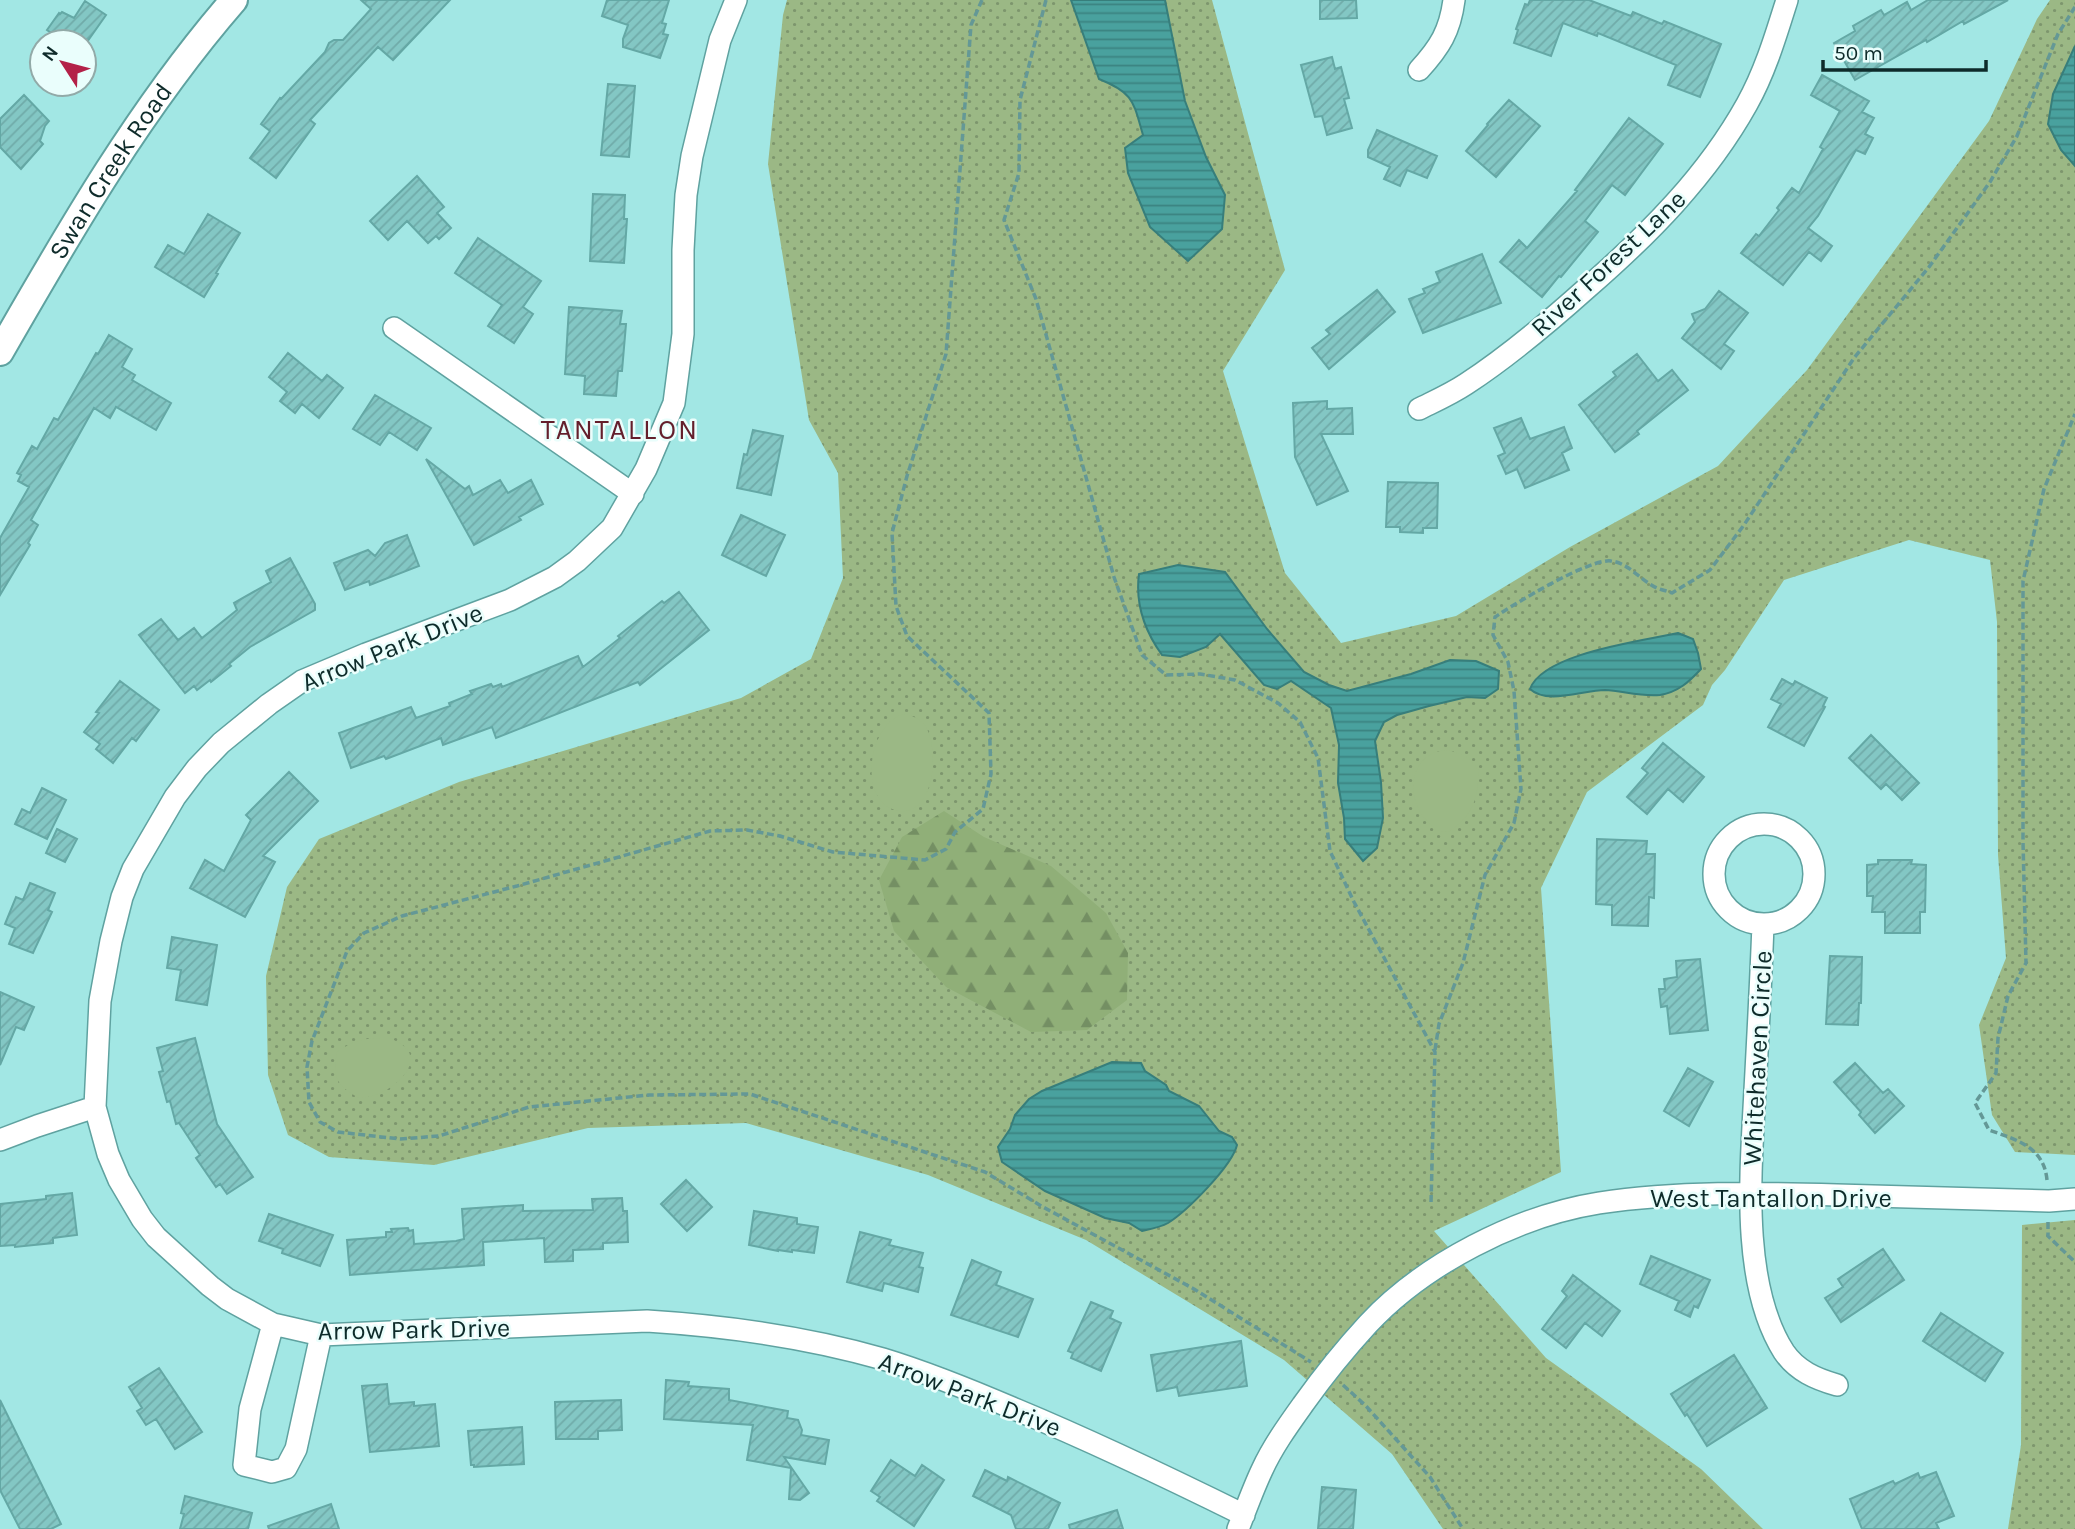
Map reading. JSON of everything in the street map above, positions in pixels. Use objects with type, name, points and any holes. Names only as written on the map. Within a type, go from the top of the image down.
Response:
[{"type":"street","name":"Swan Creek Road","points":[[0,352],[125,145],[162,91],[233,0]]},
{"type":"street","name":"Arrow Park Drive","points":[[736,0],[720,40],[692,156],[686,195],[683,250],[683,334],[674,403],[633,494],[612,528],[577,561],[555,577],[510,600],[302,681],[243,724],[197,768],[174,797],[133,869],[122,897],[111,941],[100,1001],[95,1107],[108,1154],[119,1180],[156,1237],[227,1299],[273,1324],[321,1335],[647,1321],[701,1325],[834,1347],[928,1373],[1054,1426],[1241,1522]]},
{"type":"street","points":[[1419,69],[1439,48],[1448,27],[1454,0]]},
{"type":"street","name":"River Forest Lane","points":[[1419,409],[1465,385],[1525,341],[1641,240],[1678,200],[1702,172],[1746,105],[1764,66],[1787,0]]},
{"type":"street","points":[[394,328],[633,494]]},
{"type":"street","points":[[1758,824],[1774,825],[1790,831],[1802,842],[1811,856],[1814,870],[1808,898],[1799,910],[1777,922],[1763,924],[1747,921],[1733,913],[1722,901],[1715,877],[1719,853],[1729,839],[1742,829],[1758,824]]},
{"type":"street","name":"Whitehaven Circle","points":[[1763,924],[1750,1192],[1754,1262],[1774,1332],[1785,1353],[1804,1373],[1837,1385]]},
{"type":"street","points":[[0,1140],[95,1107]]},
{"type":"street","name":"West Tantallon Drive","points":[[1241,1522],[1262,1468],[1287,1428],[1328,1371],[1369,1323],[1410,1287],[1455,1256],[1493,1235],[1539,1218],[1597,1203],[1666,1195],[1750,1192],[2049,1201],[2075,1199]]},
{"type":"street","points":[[273,1324],[250,1409],[244,1465],[272,1472],[286,1468],[296,1449],[321,1335]]},
{"type":"path","points":[[982,0],[971,25],[946,354],[907,476],[892,533],[896,606],[908,636],[989,713],[991,774],[983,809],[955,832],[946,849],[925,860],[833,852],[780,836],[747,830],[710,831],[402,916],[364,933],[347,951],[312,1041],[307,1067],[309,1102],[320,1122],[338,1132],[400,1139],[439,1136],[529,1107],[649,1095],[750,1094],[985,1171],[1043,1207],[1194,1289],[1328,1371],[1366,1406],[1430,1477],[1463,1529]]},
{"type":"path","points":[[1046,0],[1020,100],[1019,173],[1004,220],[1036,299],[1114,577],[1142,656],[1166,675],[1200,674],[1235,680],[1278,703],[1300,722],[1318,758],[1331,851],[1354,902],[1435,1052]]},
{"type":"path","points":[[1431,1203],[1435,1052],[1439,1024],[1463,963],[1485,876],[1514,823],[1521,789],[1514,691],[1508,662],[1493,635],[1495,617],[1592,564],[1610,561],[1627,567],[1656,588],[1672,593],[1710,570],[1744,525],[1854,358],[1929,267],[1990,182],[2017,136],[2059,34],[2075,7]]},
{"type":"path","points":[[2075,414],[2044,489],[2023,581],[2022,842],[2026,963],[2008,996],[1998,1038],[1996,1073],[1975,1103],[1989,1130],[2026,1143],[2046,1166],[2048,1236],[2075,1262]]},
{"type":"green space","points":[[787,0],[1212,0],[1285,270],[1223,371],[1285,573],[1341,643],[1456,616],[1570,547],[1718,466],[1807,370],[1989,121],[2037,19],[2050,0],[2075,0],[2075,1155],[2015,1152],[1992,1115],[1979,1025],[2006,958],[1998,855],[1997,622],[1990,560],[1909,540],[1784,580],[1725,670],[1712,685],[1703,705],[1587,792],[1541,888],[1561,1172],[1434,1231],[1546,1358],[1701,1469],[1763,1529],[1443,1529],[1392,1454],[1284,1360],[1086,1240],[928,1175],[746,1123],[588,1128],[434,1165],[329,1157],[288,1135],[268,1075],[266,976],[287,887],[319,839],[459,782],[741,698],[811,659],[843,578],[838,473],[809,420],[768,164],[783,15]]},
{"type":"green space","points":[[905,714],[924,724],[929,734],[933,762],[927,791],[921,802],[911,810],[899,811],[885,805],[876,794],[872,779],[872,762],[883,731],[893,720]]},
{"type":"green space","points":[[1449,750],[1469,758],[1479,771],[1473,806],[1464,819],[1449,832],[1436,829],[1423,816],[1414,797],[1413,787],[1414,777],[1424,760],[1433,753]]},
{"type":"green space","points":[[944,811],[984,837],[1051,866],[1106,913],[1128,953],[1127,1000],[1087,1030],[1031,1032],[946,987],[894,931],[879,880],[902,837]]},
{"type":"green space","points":[[388,1038],[404,1046],[410,1055],[409,1066],[403,1076],[381,1093],[357,1097],[337,1079],[337,1052],[361,1040]]},
{"type":"green space","points":[[2075,1220],[2075,1529],[2008,1529],[2021,1445],[2022,1225]]},
{"type":"water","points":[[1071,0],[1165,0],[1185,101],[1206,157],[1225,195],[1222,229],[1188,261],[1150,227],[1128,173],[1125,148],[1143,135],[1137,114],[1126,94],[1099,79]]},
{"type":"water","points":[[2075,46],[2075,166],[2061,150],[2048,124],[2053,94]]},
{"type":"water","points":[[1178,565],[1225,572],[1267,629],[1304,672],[1347,691],[1411,674],[1450,660],[1476,661],[1499,671],[1498,689],[1485,698],[1467,697],[1429,706],[1397,715],[1384,722],[1375,741],[1383,818],[1377,848],[1363,861],[1345,839],[1338,783],[1339,745],[1331,708],[1291,681],[1277,689],[1264,685],[1220,634],[1206,647],[1180,657],[1162,655],[1156,646],[1142,616],[1138,596],[1139,574]]},
{"type":"water","points":[[1678,633],[1693,639],[1701,669],[1688,682],[1672,692],[1639,695],[1605,690],[1546,696],[1530,689],[1539,677],[1554,666],[1573,658],[1596,650]]},
{"type":"water","points":[[1112,1062],[1141,1063],[1145,1071],[1166,1085],[1169,1091],[1199,1106],[1219,1131],[1232,1137],[1237,1145],[1227,1164],[1208,1187],[1176,1217],[1156,1228],[1142,1231],[1129,1223],[1105,1218],[1045,1191],[1002,1162],[998,1147],[1010,1129],[1015,1115],[1029,1099]]},
{"type":"building","points":[[361,0],[450,0],[393,60],[378,47],[310,120],[315,124],[276,178],[250,158],[270,131],[261,124],[280,98],[325,52],[329,43],[343,40],[371,9]]},
{"type":"building","points":[[607,0],[669,0],[662,23],[666,24],[663,34],[668,35],[660,58],[623,47],[628,25],[602,16]]},
{"type":"building","points":[[1320,0],[1356,0],[1357,18],[1320,19]]},
{"type":"building","points":[[1530,0],[1589,0],[1631,16],[1633,12],[1662,24],[1664,21],[1721,44],[1700,97],[1668,85],[1676,65],[1598,33],[1597,36],[1563,23],[1551,56],[1514,43],[1525,4],[1528,5]]},
{"type":"building","points":[[1928,0],[2008,0],[1964,24],[1963,21],[1927,42],[1926,40],[1855,80],[1834,43],[1855,31],[1853,26],[1881,10],[1884,15],[1907,2],[1911,10]]},
{"type":"building","points":[[85,1],[106,15],[97,28],[48,28],[59,13],[74,18]]},
{"type":"building","points":[[1332,57],[1335,69],[1341,67],[1349,98],[1344,99],[1352,128],[1327,135],[1322,116],[1315,117],[1301,65]]},
{"type":"building","points":[[1822,75],[1869,101],[1862,112],[1874,118],[1865,134],[1873,138],[1865,154],[1856,150],[1818,216],[1808,228],[1832,246],[1821,261],[1809,252],[1783,285],[1741,253],[1756,234],[1759,236],[1792,188],[1799,193],[1823,149],[1820,147],[1840,111],[1811,95]]},
{"type":"building","points":[[608,84],[635,86],[629,157],[601,155]]},
{"type":"building","points":[[24,95],[49,121],[40,141],[43,144],[21,169],[0,147],[0,119]]},
{"type":"building","points":[[1509,100],[1540,126],[1496,177],[1466,151]]},
{"type":"building","points":[[1629,118],[1663,144],[1625,195],[1612,185],[1585,221],[1598,232],[1542,297],[1500,262],[1519,240],[1527,248],[1577,191],[1575,190]]},
{"type":"building","points":[[1377,130],[1437,156],[1427,178],[1407,170],[1400,186],[1384,179],[1390,167],[1368,157],[1368,150]]},
{"type":"building","points":[[417,176],[444,207],[437,213],[451,228],[439,239],[436,236],[428,243],[407,221],[388,240],[370,221]]},
{"type":"building","points":[[593,194],[625,195],[624,219],[627,219],[624,263],[590,261]]},
{"type":"building","points":[[208,214],[240,233],[204,297],[155,267],[168,245],[184,254]]},
{"type":"building","points":[[478,238],[541,281],[523,307],[533,314],[514,343],[488,326],[502,305],[455,273]]},
{"type":"building","points":[[1482,254],[1501,303],[1423,333],[1409,299],[1425,293],[1423,289],[1440,282],[1436,272]]},
{"type":"building","points":[[1377,290],[1395,312],[1329,369],[1312,348],[1330,334],[1326,330]]},
{"type":"building","points":[[1719,291],[1748,313],[1724,344],[1734,351],[1721,369],[1682,338],[1695,322],[1692,314],[1705,309]]},
{"type":"building","points":[[569,307],[622,311],[620,324],[626,324],[622,371],[618,371],[616,396],[584,394],[585,376],[565,374]]},
{"type":"building","points":[[109,335],[132,349],[122,367],[135,375],[132,380],[171,403],[156,430],[116,407],[110,418],[94,408],[31,520],[38,525],[28,543],[30,545],[0,595],[0,538],[29,487],[18,481],[21,475],[17,473],[32,446],[37,449],[54,418],[58,420]]},
{"type":"building","points":[[288,353],[322,381],[327,375],[343,388],[319,418],[302,404],[295,413],[280,401],[287,392],[269,377]]},
{"type":"building","points":[[1637,354],[1658,381],[1672,370],[1688,390],[1615,452],[1579,405],[1616,376],[1613,372]]},
{"type":"building","points":[[375,395],[431,428],[417,450],[389,432],[380,445],[353,429]]},
{"type":"building","points":[[1327,401],[1327,409],[1352,408],[1353,434],[1321,434],[1348,491],[1317,505],[1295,457],[1293,403]]},
{"type":"building","points":[[1521,418],[1530,439],[1564,427],[1572,448],[1562,453],[1569,470],[1525,488],[1517,469],[1506,474],[1498,456],[1505,453],[1494,428]]},
{"type":"building","points":[[753,430],[783,436],[771,495],[737,488],[744,454],[747,455]]},
{"type":"building","points":[[426,459],[465,489],[469,486],[473,495],[500,480],[508,493],[531,480],[543,504],[519,517],[521,520],[474,545]]},
{"type":"building","points":[[1388,482],[1438,483],[1437,528],[1423,528],[1423,533],[1400,532],[1400,527],[1386,527]]},
{"type":"building","points":[[741,515],[785,535],[766,576],[722,555]]},
{"type":"building","points":[[407,535],[419,566],[370,585],[369,581],[345,590],[334,563],[368,550],[375,556],[385,543]]},
{"type":"building","points":[[290,558],[315,604],[315,610],[250,647],[211,682],[210,680],[197,690],[194,686],[185,693],[139,635],[161,619],[178,640],[194,628],[202,638],[237,610],[234,603],[271,582],[266,571]]},
{"type":"building","points":[[679,592],[709,630],[640,685],[638,682],[496,738],[492,727],[443,745],[441,738],[386,759],[384,756],[351,768],[339,733],[411,707],[416,718],[450,706],[449,703],[472,694],[470,691],[491,684],[493,687],[501,684],[502,687],[578,656],[583,667],[662,601],[664,603]]},
{"type":"building","points":[[1782,679],[1793,685],[1795,681],[1827,698],[1804,746],[1768,727],[1781,704],[1771,699]]},
{"type":"building","points":[[120,681],[159,710],[136,741],[132,738],[113,763],[96,749],[100,744],[84,732]]},
{"type":"building","points":[[1871,735],[1919,783],[1902,800],[1886,784],[1881,789],[1849,758]]},
{"type":"building","points":[[1663,743],[1704,777],[1683,802],[1668,789],[1647,814],[1627,797],[1648,773],[1642,768]]},
{"type":"building","points":[[289,772],[318,801],[263,856],[275,862],[245,917],[190,888],[205,860],[224,871],[251,820],[246,815]]},
{"type":"building","points":[[42,788],[66,800],[47,839],[15,824],[22,809],[30,813]]},
{"type":"building","points":[[57,829],[77,839],[65,862],[46,853]]},
{"type":"building","points":[[1597,839],[1647,841],[1646,854],[1655,854],[1654,898],[1649,897],[1648,926],[1612,925],[1612,905],[1596,904]]},
{"type":"building","points":[[1878,860],[1912,860],[1911,864],[1926,865],[1925,912],[1920,912],[1920,933],[1885,933],[1885,912],[1872,912],[1873,896],[1867,896],[1867,865],[1878,864]]},
{"type":"building","points":[[30,883],[55,893],[48,910],[52,912],[33,953],[9,944],[15,928],[5,924],[16,897],[23,900]]},
{"type":"building","points":[[172,937],[217,945],[207,1005],[176,1000],[181,970],[167,968]]},
{"type":"building","points":[[1830,956],[1862,957],[1858,1025],[1826,1024]]},
{"type":"building","points":[[1700,959],[1708,1030],[1670,1034],[1667,1006],[1661,1007],[1659,989],[1665,989],[1664,979],[1677,977],[1676,961]]},
{"type":"building","points":[[0,992],[34,1007],[24,1030],[16,1027],[0,1065]]},
{"type":"building","points":[[195,1038],[217,1124],[253,1177],[227,1194],[220,1184],[216,1187],[196,1158],[200,1155],[179,1123],[176,1124],[159,1072],[163,1071],[157,1048]]},
{"type":"building","points":[[1855,1063],[1883,1093],[1888,1089],[1904,1106],[1875,1133],[1859,1115],[1861,1112],[1834,1082]]},
{"type":"building","points":[[1688,1068],[1713,1082],[1689,1126],[1664,1111]]},
{"type":"building","points":[[686,1180],[712,1207],[687,1231],[661,1204]]},
{"type":"building","points":[[72,1193],[77,1235],[53,1238],[53,1243],[0,1246],[0,1204]]},
{"type":"building","points":[[622,1198],[623,1211],[627,1211],[628,1242],[603,1243],[603,1249],[573,1250],[573,1261],[545,1262],[544,1238],[483,1242],[484,1265],[350,1275],[347,1240],[386,1237],[386,1232],[392,1232],[391,1229],[408,1228],[409,1231],[413,1230],[414,1244],[456,1241],[464,1239],[462,1209],[523,1205],[523,1211],[593,1210],[592,1199]]},
{"type":"building","points":[[754,1211],[797,1218],[797,1224],[818,1227],[814,1253],[778,1251],[749,1245]]},
{"type":"building","points":[[269,1214],[333,1235],[320,1266],[282,1253],[283,1249],[259,1241]]},
{"type":"building","points":[[860,1232],[891,1240],[889,1245],[923,1253],[919,1267],[923,1268],[918,1292],[884,1283],[882,1291],[847,1282]]},
{"type":"building","points":[[1883,1249],[1904,1280],[1841,1322],[1825,1298],[1843,1287],[1838,1279]]},
{"type":"building","points":[[1651,1256],[1710,1280],[1698,1308],[1694,1306],[1690,1317],[1675,1310],[1679,1301],[1640,1284]]},
{"type":"building","points":[[972,1260],[1001,1272],[996,1285],[1033,1299],[1018,1337],[951,1315]]},
{"type":"building","points":[[1573,1275],[1620,1311],[1602,1336],[1585,1323],[1566,1348],[1542,1329],[1567,1296],[1562,1291]]},
{"type":"building","points":[[1091,1302],[1113,1311],[1110,1318],[1121,1323],[1101,1371],[1071,1358],[1073,1353],[1068,1351]]},
{"type":"building","points":[[1941,1313],[2003,1353],[1985,1381],[1923,1341]]},
{"type":"building","points":[[1241,1341],[1247,1386],[1179,1396],[1177,1387],[1157,1391],[1151,1355]]},
{"type":"building","points":[[1734,1355],[1767,1408],[1707,1446],[1671,1394]]},
{"type":"building","points":[[159,1368],[202,1432],[175,1449],[156,1419],[146,1425],[137,1411],[142,1408],[129,1387]]},
{"type":"building","points":[[666,1380],[689,1382],[688,1386],[729,1389],[729,1400],[788,1411],[787,1418],[798,1420],[801,1435],[829,1440],[825,1464],[784,1457],[809,1493],[800,1500],[789,1499],[791,1468],[747,1460],[753,1425],[664,1419]]},
{"type":"building","points":[[387,1384],[389,1404],[435,1404],[439,1446],[370,1452],[362,1386]]},
{"type":"building","points":[[0,1400],[61,1524],[51,1529],[20,1529],[0,1490]]},
{"type":"building","points":[[621,1400],[622,1430],[598,1431],[598,1439],[556,1439],[555,1402]]},
{"type":"building","points":[[522,1427],[524,1464],[471,1465],[468,1431]]},
{"type":"building","points":[[891,1460],[915,1476],[922,1465],[944,1480],[914,1526],[877,1501],[880,1497],[871,1491]]},
{"type":"building","points":[[985,1470],[1007,1481],[1008,1477],[1060,1503],[1048,1529],[1016,1529],[1011,1515],[973,1496]]},
{"type":"building","points":[[1936,1472],[1954,1516],[1936,1523],[1939,1529],[1862,1529],[1850,1499],[1918,1473],[1920,1478]]},
{"type":"building","points":[[1322,1487],[1356,1490],[1353,1529],[1318,1529]]},
{"type":"building","points":[[185,1496],[252,1513],[248,1529],[180,1529]]},
{"type":"building","points":[[331,1504],[339,1529],[269,1529],[268,1526]]},
{"type":"building","points":[[1117,1510],[1123,1529],[1070,1529],[1069,1525]]},
{"type":"district","name":"TANTALLON","points":[[620,429]]}]
